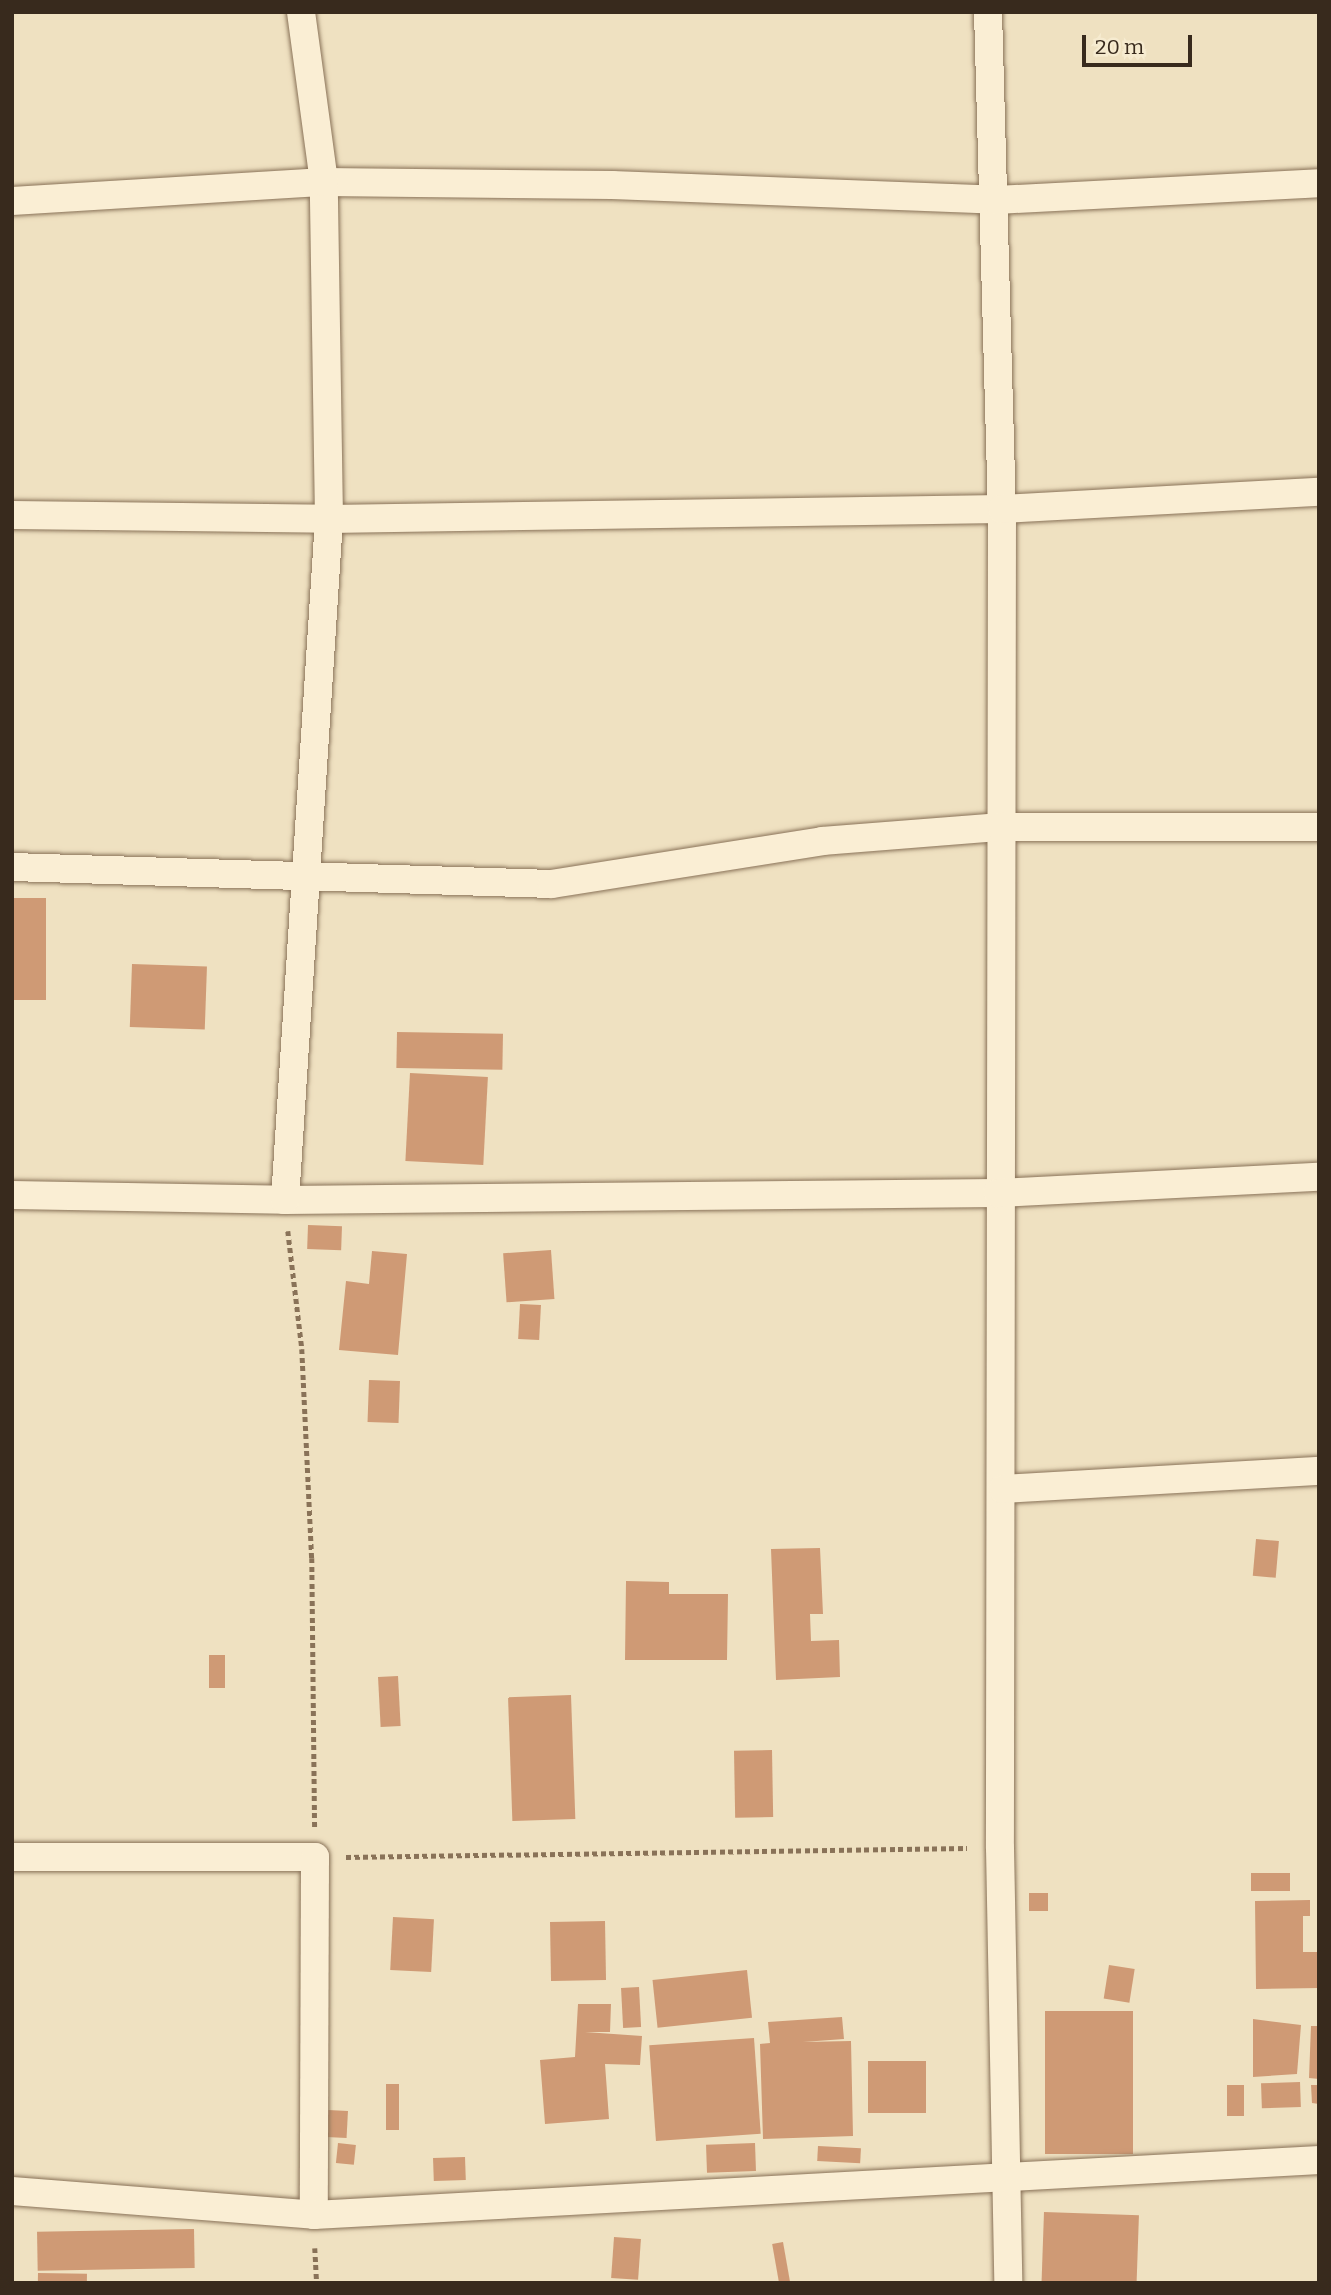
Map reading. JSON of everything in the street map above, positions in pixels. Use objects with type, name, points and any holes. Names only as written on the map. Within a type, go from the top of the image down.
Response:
[{"type":"street","points":[[285,1200],[308,878],[328,519],[324,182],[301,12]]},
{"type":"street","points":[[988,12],[997,200],[1002,509],[998,1193],[1003,1489],[1000,1848],[1008,2283]]},
{"type":"street","points":[[12,201],[324,182],[997,200],[1319,183]]},
{"type":"street","points":[[12,515],[328,519],[1002,509],[1319,492]]},
{"type":"street","points":[[12,866],[308,878],[552,884],[822,841],[1001,827],[1319,827]]},
{"type":"street","points":[[12,1195],[285,1200],[998,1193],[1319,1177]]},
{"type":"street","points":[[1003,1489],[1319,1471]]},
{"type":"street","points":[[12,1857],[315,1857],[314,2215]]},
{"type":"street","points":[[12,2191],[314,2215],[1319,2160]]},
{"type":"path","points":[[285,1200],[302,1349],[311,1530],[315,1857],[1000,1848]]},
{"type":"building","points":[[12,898],[46,898],[46,1000],[12,1000]]},
{"type":"building","points":[[132,964],[207,967],[205,1030],[130,1027]]},
{"type":"building","points":[[397,1032],[503,1034],[502,1070],[396,1068]]},
{"type":"building","points":[[410,1073],[488,1077],[483,1165],[405,1161]]},
{"type":"building","points":[[308,1225],[342,1226],[341,1250],[307,1249]]},
{"type":"building","points":[[551,1250],[554,1299],[507,1302],[503,1253]]},
{"type":"building","points":[[372,1251],[407,1254],[398,1355],[339,1350],[346,1281],[369,1284]]},
{"type":"building","points":[[520,1304],[541,1305],[539,1340],[518,1339]]},
{"type":"building","points":[[369,1380],[400,1381],[399,1423],[368,1422]]},
{"type":"building","points":[[1256,1539],[1279,1541],[1276,1578],[1253,1576]]},
{"type":"building","points":[[820,1548],[823,1614],[810,1614],[811,1641],[839,1640],[840,1677],[776,1680],[771,1549]]},
{"type":"building","points":[[626,1581],[669,1582],[669,1594],[728,1594],[727,1660],[625,1660]]},
{"type":"building","points":[[209,1655],[225,1655],[225,1688],[209,1688]]},
{"type":"building","points":[[398,1676],[401,1726],[381,1727],[378,1677]]},
{"type":"building","points":[[571,1695],[575,1819],[512,1821],[508,1697]]},
{"type":"building","points":[[772,1750],[773,1817],[735,1818],[734,1751]]},
{"type":"building","points":[[1251,1873],[1290,1873],[1290,1891],[1251,1891]]},
{"type":"building","points":[[1029,1893],[1048,1893],[1048,1911],[1029,1911]]},
{"type":"building","points":[[1310,1900],[1310,1916],[1303,1916],[1303,1952],[1319,1952],[1319,1988],[1256,1989],[1255,1901]]},
{"type":"building","points":[[393,1917],[434,1919],[431,1972],[390,1970]]},
{"type":"building","points":[[605,1921],[606,1980],[551,1981],[550,1922]]},
{"type":"building","points":[[1109,1965],[1135,1969],[1129,2003],[1104,1999]]},
{"type":"building","points":[[747,1970],[752,2018],[658,2028],[653,1980]]},
{"type":"building","points":[[639,1987],[641,2027],[623,2028],[621,1988]]},
{"type":"building","points":[[578,2004],[611,2004],[610,2032],[585,2032],[642,2036],[640,2065],[605,2064],[609,2119],[545,2124],[540,2060],[575,2057]]},
{"type":"building","points":[[1045,2011],[1133,2011],[1133,2154],[1045,2154]]},
{"type":"building","points":[[842,2017],[844,2039],[803,2042],[851,2041],[853,2136],[763,2139],[760,2044],[770,2043],[768,2022]]},
{"type":"building","points":[[1253,2019],[1301,2025],[1297,2074],[1253,2077]]},
{"type":"building","points":[[1311,2026],[1319,2026],[1319,2079],[1309,2078]]},
{"type":"building","points":[[754,2038],[761,2134],[656,2141],[649,2045]]},
{"type":"building","points":[[868,2061],[926,2061],[926,2113],[868,2113]]},
{"type":"building","points":[[1300,2082],[1301,2107],[1262,2108],[1261,2083]]},
{"type":"building","points":[[386,2084],[399,2084],[399,2130],[386,2130]]},
{"type":"building","points":[[1227,2085],[1244,2085],[1244,2116],[1227,2116]]},
{"type":"building","points":[[1311,2085],[1319,2085],[1319,2104],[1312,2103]]},
{"type":"building","points":[[328,2110],[348,2111],[347,2138],[327,2137]]},
{"type":"building","points":[[338,2143],[356,2145],[354,2165],[336,2163]]},
{"type":"building","points":[[755,2143],[756,2171],[707,2173],[706,2145]]},
{"type":"building","points":[[818,2146],[861,2148],[860,2163],[817,2161]]},
{"type":"building","points":[[465,2157],[466,2180],[434,2181],[433,2158]]},
{"type":"building","points":[[1044,2212],[1139,2215],[1137,2283],[1042,2283]]},
{"type":"building","points":[[194,2229],[195,2268],[38,2271],[37,2232]]},
{"type":"building","points":[[614,2237],[641,2239],[638,2280],[611,2278]]},
{"type":"building","points":[[783,2242],[790,2283],[779,2283],[772,2244]]},
{"type":"building","points":[[38,2273],[87,2274],[87,2283],[38,2283]]}]
